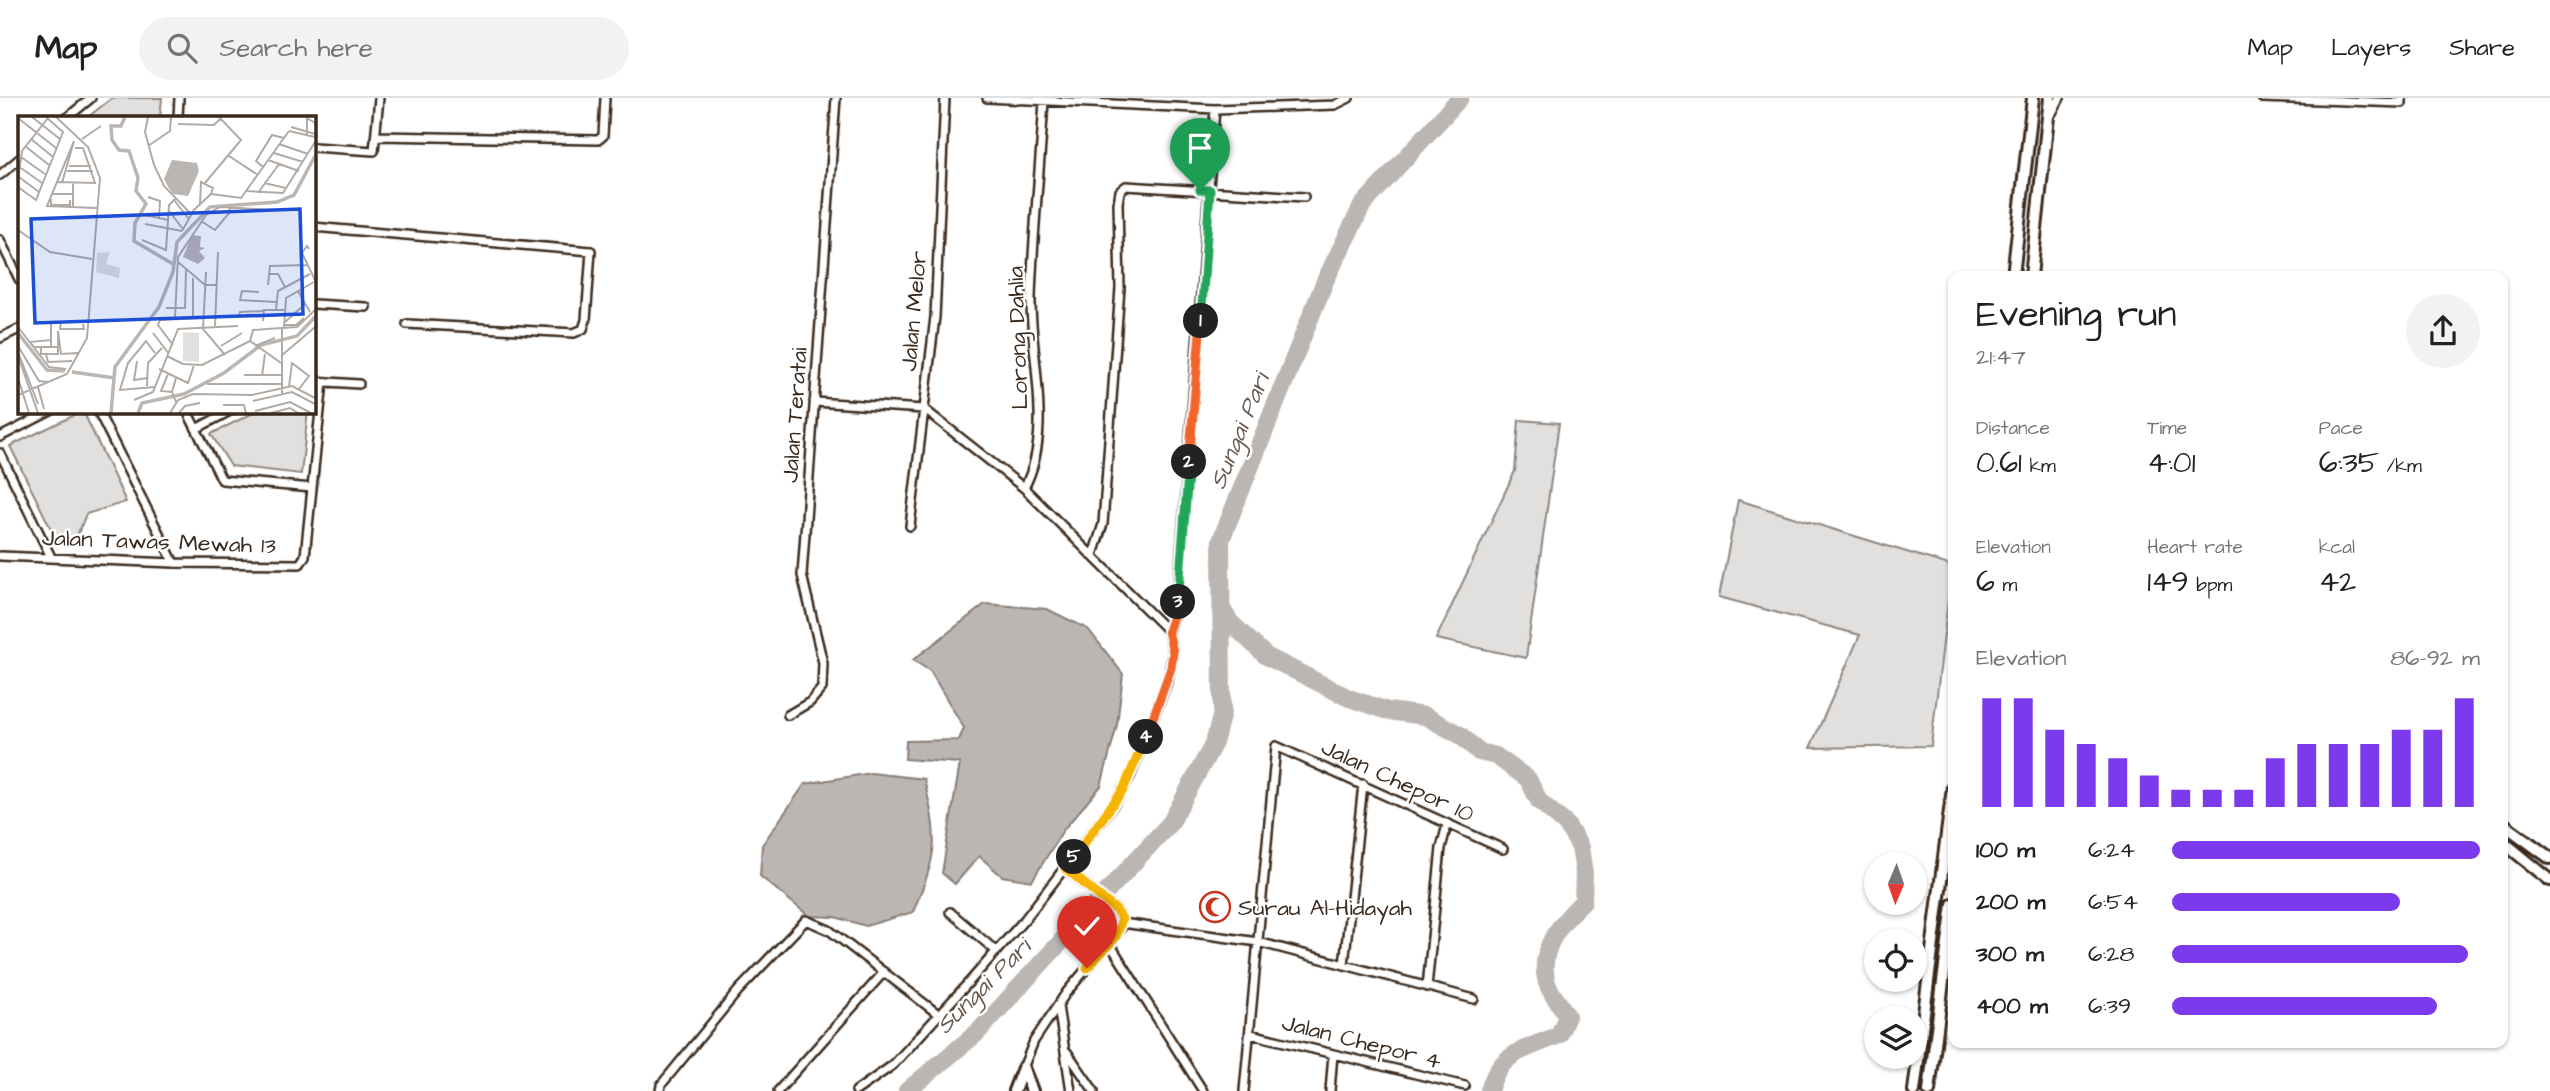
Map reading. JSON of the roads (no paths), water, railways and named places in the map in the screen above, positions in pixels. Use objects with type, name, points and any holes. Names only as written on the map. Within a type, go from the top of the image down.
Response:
[{"type":"main road","points":[[2014,271],[2033,98]]},
{"type":"main road","points":[[2032,271],[2050,98]]},
{"type":"main road","points":[[1914,1091],[1948,827]]},
{"type":"main road","points":[[2508,827],[2550,858]]},
{"type":"main road","points":[[2508,846],[2550,880]]},
{"type":"main road","points":[[1929,1091],[1948,943]]},
{"type":"main road","points":[[1014,1091],[1023,1068]]},
{"type":"main road","points":[[1023,1068],[1032,1091]]},
{"type":"street","points":[[69,116],[90,98]]},
{"type":"street","points":[[178,116],[179,98]]},
{"type":"street","points":[[315,147],[374,151],[379,98]]},
{"type":"street","points":[[377,136],[598,140],[603,136],[606,98]]},
{"type":"street","name":"Jalan Teratai","points":[[788,715],[810,702],[822,688],[823,663],[802,575],[836,98]]},
{"type":"street","name":"Jalan Melor","points":[[910,526],[934,317],[945,98]]},
{"type":"street","points":[[986,98],[1215,109],[1335,105],[1349,98]]},
{"type":"street","points":[[2048,123],[2060,98]]},
{"type":"street","points":[[2262,98],[2398,100]]},
{"type":"street","name":"Lorong Dahlia","points":[[1024,488],[1030,478],[1039,422],[1031,302],[1044,101]]},
{"type":"street","points":[[1168,631],[1177,607],[1215,109]]},
{"type":"street","points":[[0,175],[18,160]]},
{"type":"street","points":[[1093,555],[1103,524],[1120,288],[1120,191],[1126,186],[1304,197]]},
{"type":"street","points":[[315,227],[588,248],[591,251],[583,328],[574,333],[407,324]]},
{"type":"street","points":[[0,240],[18,277]]},
{"type":"street","points":[[315,304],[366,307]]},
{"type":"street","points":[[0,338],[18,329]]},
{"type":"street","points":[[315,381],[359,384]]},
{"type":"street","name":"Jalan Tawas Mewah 13","points":[[0,556],[174,563],[300,564],[305,558],[323,382]]},
{"type":"street","points":[[814,402],[924,409],[1024,488],[1093,555],[1168,631],[1173,652],[1171,668],[1130,777],[1114,804],[996,951],[893,1065],[856,1091]]},
{"type":"street","points":[[0,437],[47,413]]},
{"type":"street","points":[[100,413],[174,563]]},
{"type":"street","points":[[188,413],[222,480],[312,488]]},
{"type":"street","points":[[196,429],[226,413]]},
{"type":"street","points":[[0,453],[51,556]]},
{"type":"street","name":"Jalan Chepor 10","points":[[1258,942],[1276,746],[1503,849]]},
{"type":"street","points":[[1344,965],[1363,784]]},
{"type":"street","points":[[1427,987],[1441,848],[1447,825]]},
{"type":"street","points":[[1065,868],[1116,910],[1122,923]]},
{"type":"street","points":[[950,912],[996,951]]},
{"type":"street","points":[[660,1091],[738,991],[806,920],[829,930],[938,1014]]},
{"type":"street","points":[[1122,923],[1258,942],[1474,999]]},
{"type":"street","points":[[1023,1068],[1034,1041],[1058,1005],[1075,981],[1110,944],[1122,923]]},
{"type":"street","points":[[1244,1091],[1258,942]]},
{"type":"street","points":[[1110,944],[1203,1091]]},
{"type":"street","points":[[778,1091],[884,972]]},
{"type":"street","points":[[1058,1005],[1071,1091]]},
{"type":"street","name":"Jalan Chepor 4","points":[[1251,1034],[1465,1086]]},
{"type":"street","points":[[1064,1049],[1094,1091]]},
{"type":"street","points":[[1330,1091],[1333,1054]]},
{"type":"waterway","name":"Sungai Pari","points":[[907,1091],[978,1032],[1171,822],[1214,743],[1222,713],[1221,540],[1325,281],[1362,206],[1460,98]]},
{"type":"waterway","points":[[1222,609],[1230,622],[1266,656],[1349,698],[1388,711],[1425,716],[1460,735],[1479,752],[1496,756],[1528,779],[1539,801],[1566,824],[1580,847],[1584,873],[1583,901],[1559,928],[1545,959],[1547,983],[1567,1016],[1559,1035],[1525,1049],[1507,1060],[1493,1078],[1489,1091]]},
{"type":"place","name":"Surau Al-Hidayah","points":[[1215,907]]}]
